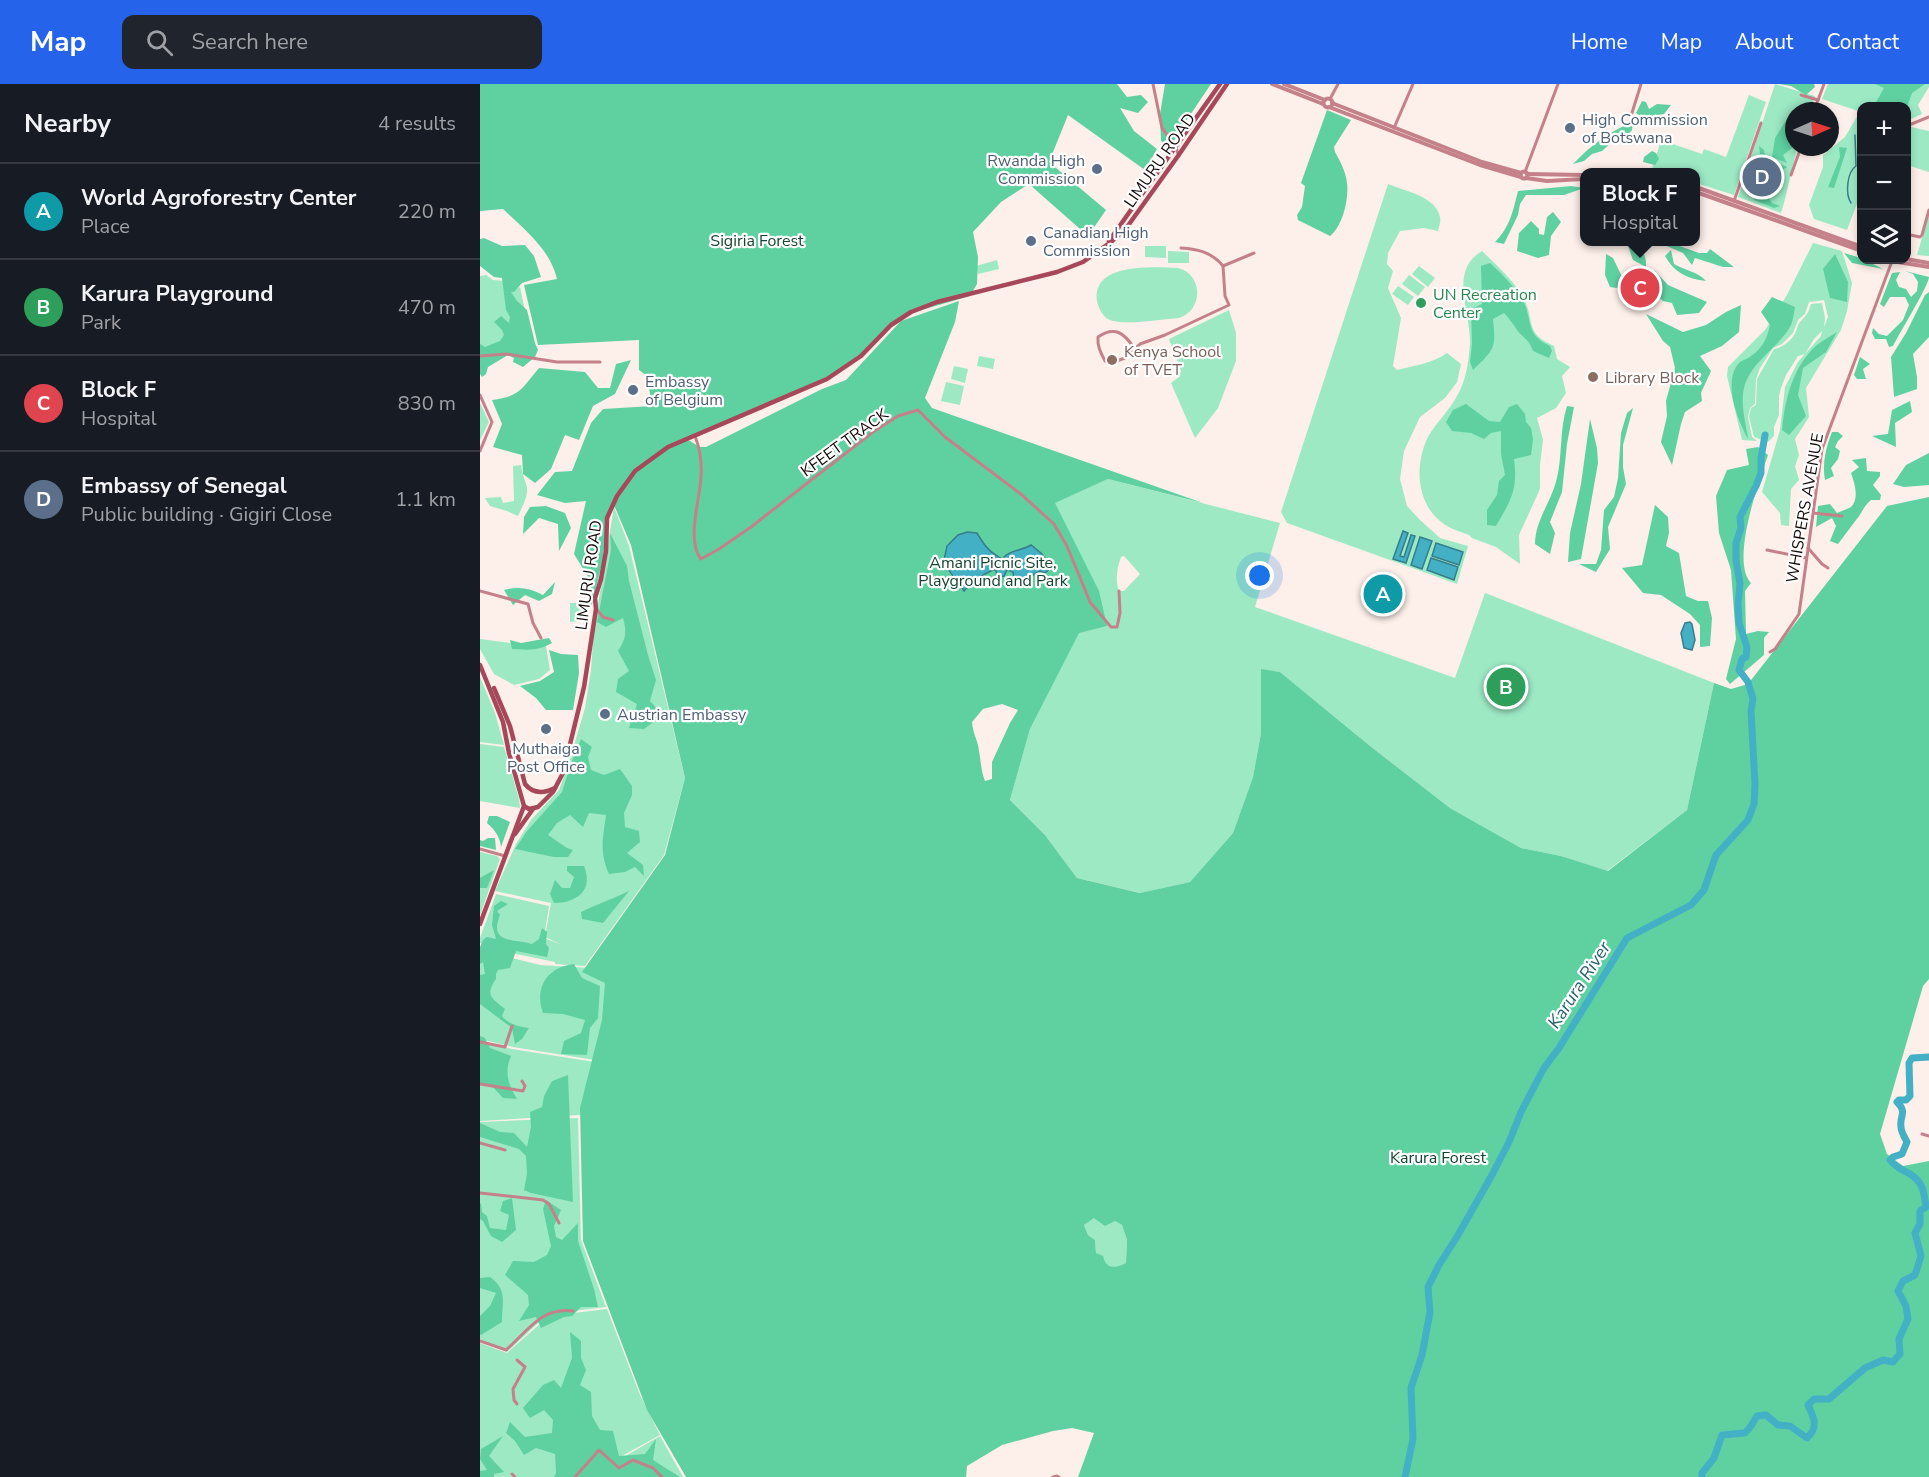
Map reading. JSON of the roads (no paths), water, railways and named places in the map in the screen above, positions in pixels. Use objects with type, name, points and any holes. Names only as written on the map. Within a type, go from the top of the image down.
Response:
[{"type":"main road","name":"LIMURU ROAD","points":[[1105,246],[1220,84]]},
{"type":"main road","name":"LIMURU ROAD","points":[[512,838],[533,810],[550,797],[559,784],[567,763],[584,687],[596,609],[595,598],[606,551],[608,518],[617,496],[635,471],[668,447],[827,379],[861,356],[905,315],[928,304],[1057,272],[1083,262],[1127,227],[1229,84]]},
{"type":"main road","points":[[1188,131],[1191,137]]},
{"type":"main road","points":[[480,663],[497,694],[510,726],[523,780],[540,798],[540,804]]},
{"type":"main road","points":[[480,663],[503,722],[513,771],[524,806],[480,924]]},
{"type":"main road","points":[[522,798],[527,793],[551,790],[559,784]]},
{"type":"main road","points":[[524,806],[533,810]]},
{"type":"street","points":[[1153,84],[1161,128],[1176,147],[1178,156]]},
{"type":"street","points":[[1272,84],[1482,162],[1524,175]]},
{"type":"street","points":[[1284,84],[1480,165],[1560,181],[1580,178]]},
{"type":"street","points":[[1328,103],[1338,84]]},
{"type":"street","points":[[1394,128],[1413,84]]},
{"type":"street","points":[[1524,175],[1558,84]]},
{"type":"street","points":[[1631,116],[1641,84]]},
{"type":"street","points":[[1802,95],[1818,100],[1824,84]]},
{"type":"street","points":[[1911,124],[1929,117]]},
{"type":"street","points":[[1734,201],[1761,123]]},
{"type":"street","points":[[1176,147],[1184,146]]},
{"type":"street","points":[[1791,175],[1798,156]]},
{"type":"street","points":[[1700,191],[1734,201],[1766,215]]},
{"type":"street","points":[[1700,192],[1857,247]]},
{"type":"street","points":[[1911,235],[1920,237],[1929,210]]},
{"type":"street","points":[[1134,348],[1122,333],[1107,332],[1098,337],[1097,342],[1105,361],[1116,362],[1125,358],[1134,348],[1229,305],[1225,296],[1223,266],[1218,260],[1196,249],[1181,248]]},
{"type":"street","points":[[1223,266],[1254,253]]},
{"type":"street","points":[[1911,260],[1929,265]]},
{"type":"street","points":[[1911,263],[1929,265]]},
{"type":"street","name":"WHISPERS AVENUE","points":[[1770,652],[1775,649],[1799,614],[1822,452],[1891,264]]},
{"type":"street","points":[[480,356],[506,354],[547,362],[600,362]]},
{"type":"street","points":[[480,395],[492,422],[480,451]]},
{"type":"street","name":"KFEET TRACK","points":[[695,436],[700,452],[701,479],[693,543],[701,559],[751,527],[873,432],[898,416],[918,410],[945,437],[1022,495],[1054,524],[1067,546],[1090,602],[1114,628],[1117,627],[1120,614],[1119,591]]},
{"type":"street","points":[[1813,513],[1842,516]]},
{"type":"street","points":[[1808,548],[1828,568]]},
{"type":"street","points":[[1767,550],[1806,558]]},
{"type":"street","points":[[480,591],[528,604],[533,623],[541,638]]},
{"type":"street","points":[[596,609],[603,617],[613,620]]},
{"type":"street","points":[[480,849],[506,856]]},
{"type":"street","points":[[480,1042],[505,1047],[512,1026]]},
{"type":"street","points":[[480,1084],[523,1091],[525,1086],[522,1082]]},
{"type":"street","points":[[1922,1134],[1929,1136]]},
{"type":"street","points":[[480,1143],[505,1150]]},
{"type":"street","points":[[480,1193],[543,1200],[549,1204],[559,1223]]},
{"type":"street","points":[[480,1341],[506,1350],[544,1315],[556,1311],[573,1311]]},
{"type":"street","points":[[517,1360],[525,1367],[513,1389],[514,1400],[517,1404]]},
{"type":"street","points":[[575,1477],[599,1450],[619,1468],[633,1460],[653,1468],[662,1477]]},
{"type":"street","points":[[512,1474],[515,1477]]},
{"type":"street","points":[[1053,1477],[1059,1477]]},
{"type":"water","points":[[1403,531],[1408,533],[1400,556],[1404,557],[1411,535],[1415,536],[1406,563],[1393,559]]},
{"type":"water","points":[[967,532],[977,533],[987,548],[1002,559],[1008,554],[1031,545],[1042,554],[1051,568],[1045,573],[1040,571],[1029,580],[1024,581],[1019,577],[1014,578],[1013,572],[1007,570],[1004,576],[997,578],[996,570],[993,570],[975,579],[964,591],[947,568],[944,560],[947,546],[958,535]]},
{"type":"water","points":[[1420,537],[1432,541],[1422,569],[1411,565]]},
{"type":"water","points":[[1436,543],[1463,552],[1459,565],[1432,556]]},
{"type":"water","points":[[1431,558],[1458,567],[1454,580],[1427,570]]},
{"type":"water","points":[[1690,622],[1695,640],[1692,650],[1684,648],[1681,633],[1685,623]]},
{"type":"waterway","points":[[1851,203],[1848,183],[1856,166],[1855,135]]},
{"type":"waterway","name":"Karura River","points":[[1405,1477],[1413,1439],[1411,1388],[1422,1355],[1430,1312],[1428,1287],[1439,1265],[1492,1175],[1544,1068],[1559,1048],[1627,938],[1691,905],[1704,890],[1716,855],[1748,820],[1754,804],[1751,711],[1753,699],[1748,682],[1739,670],[1742,659],[1746,657],[1747,647],[1739,623],[1740,584],[1736,543],[1741,528],[1740,517],[1761,473],[1765,435]]},
{"type":"waterway","points":[[1702,1477],[1702,1473],[1714,1458],[1722,1435],[1745,1433],[1757,1416],[1766,1415],[1778,1425],[1790,1426],[1807,1438],[1814,1426],[1808,1405],[1814,1399],[1829,1399],[1865,1368],[1883,1360],[1893,1362],[1900,1354],[1899,1339],[1908,1319],[1906,1306],[1898,1291],[1903,1281],[1915,1275],[1921,1256],[1915,1233],[1920,1224],[1920,1211],[1926,1207],[1918,1180],[1890,1160],[1902,1154],[1907,1142],[1901,1129],[1903,1112],[1897,1102],[1906,1100],[1910,1096],[1909,1063],[1912,1058],[1929,1057]]},
{"type":"place","name":"High Commission of Botswana","points":[[1570,128]]},
{"type":"place","name":"Rwanda High Commission","points":[[1097,169]]},
{"type":"place","name":"Embassy of Senegal","points":[[1762,177]]},
{"type":"place","name":"Canadian High Commission","points":[[1031,241]]},
{"type":"place","name":"Block F","points":[[1640,288]]},
{"type":"place","name":"UN Recreation Center","points":[[1421,303]]},
{"type":"place","name":"Kenya School of TVET","points":[[1112,360]]},
{"type":"place","name":"Library Block","points":[[1593,377]]},
{"type":"place","name":"Embassy of Belgium","points":[[633,390]]},
{"type":"place","name":"World Agroforestry Center","points":[[1383,594]]},
{"type":"place","name":"Karura Playground","points":[[1506,687]]},
{"type":"place","name":"Austrian Embassy","points":[[605,714]]},
{"type":"place","name":"Muthaiga Post Office","points":[[546,729]]},
{"type":"park label","name":"Sigiria Forest","points":[[757,240]]},
{"type":"park label","name":"Amani Picnic Site, Playground and Park","points":[[993,571]]},
{"type":"park label","name":"Karura Forest","points":[[1438,1157]]}]
